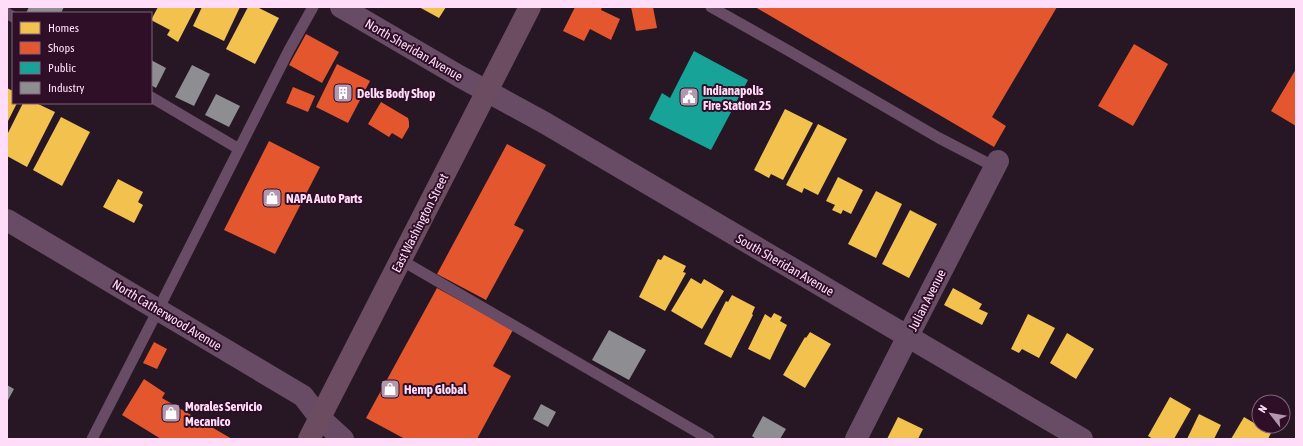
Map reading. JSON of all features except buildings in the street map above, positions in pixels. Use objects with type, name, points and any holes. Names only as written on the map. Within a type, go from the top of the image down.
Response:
[{"type":"main road","name":"East Washington Street","points":[[309,439],[530,7]]},
{"type":"street","name":"North Sheridan Avenue","points":[[341,7],[459,76],[488,91]]},
{"type":"street","name":"South Sheridan Avenue","points":[[488,91],[534,116],[1082,439]]},
{"type":"street","name":"Julian Avenue","points":[[856,439],[997,164]]},
{"type":"street","name":"North Catherwood Avenue","points":[[7,220],[303,396],[320,418],[343,439]]},
{"type":"lane","points":[[92,439],[289,50],[313,7]]},
{"type":"lane","points":[[711,7],[939,138],[997,164]]},
{"type":"lane","points":[[152,98],[239,149]]},
{"type":"lane","points":[[401,260],[709,439]]},
{"type":"place","name":"Delks Body Shop","points":[[343,93]]},
{"type":"place","name":"Indianapolis Fire Station 25","points":[[689,97]]},
{"type":"place","name":"NAPA Auto Parts","points":[[272,198]]},
{"type":"place","name":"Hemp Global","points":[[390,389]]},
{"type":"place","name":"Morales Servicio Mecanico","points":[[171,413]]}]
